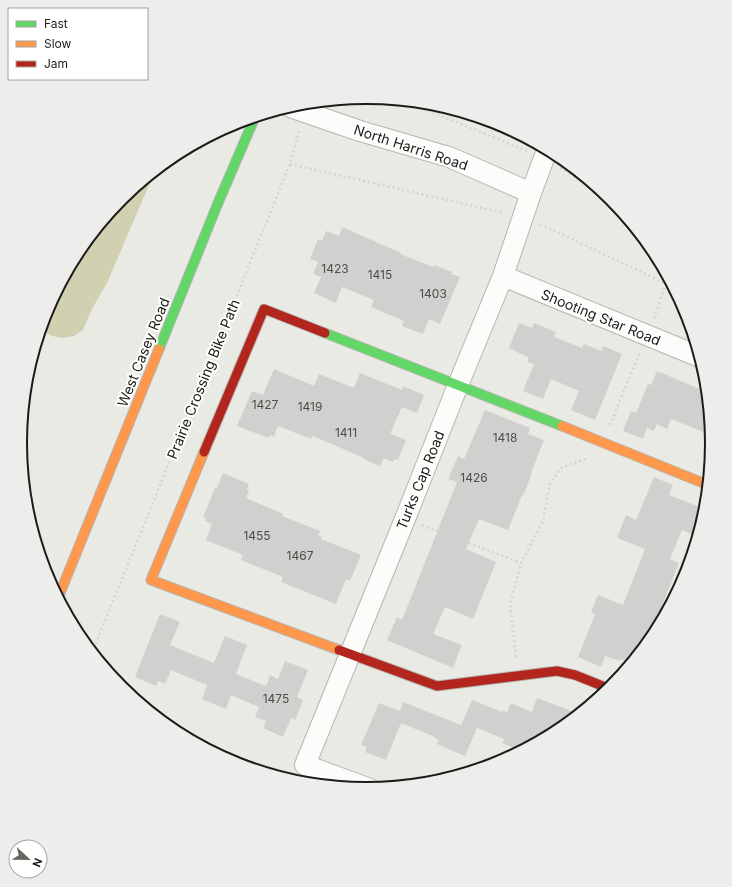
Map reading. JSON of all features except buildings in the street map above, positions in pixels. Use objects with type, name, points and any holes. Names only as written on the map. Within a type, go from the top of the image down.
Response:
[{"type":"street","name":"North Harris Road","points":[[301,111],[360,131],[449,157],[531,193]]},
{"type":"street","name":"West Casey Road","points":[[61,591],[215,210],[252,124]]},
{"type":"street","points":[[531,193],[544,156]]},
{"type":"street","name":"Turks Cap Road","points":[[351,782],[305,765],[503,276],[531,193]]},
{"type":"street","name":"Shooting Star Road","points":[[503,276],[692,354]]},
{"type":"street","points":[[603,685],[576,675],[557,671],[437,686],[151,580],[264,310],[603,442],[702,483]]},
{"type":"path","name":"Prairie Crossing Bike Path","points":[[95,647],[290,164],[297,135],[299,111]]},
{"type":"path","points":[[431,111],[538,151]]},
{"type":"path","points":[[290,164],[523,218],[547,226],[665,283]]},
{"type":"path","points":[[518,675],[510,605],[521,563],[543,520],[550,483],[562,467],[591,457],[603,442],[647,336],[666,285]]},
{"type":"path","points":[[405,519],[521,563]]},
{"type":"green space","points":[[150,183],[107,283],[92,309],[83,330],[74,336],[64,338],[52,336],[46,333],[53,314],[72,274],[84,255],[111,220],[126,204]]},
{"type":"traffic: fast","points":[[159,349],[218,203],[252,124]]},
{"type":"traffic: fast","points":[[325,333],[562,426]]},
{"type":"traffic: slow","points":[[61,591],[159,349]]},
{"type":"traffic: slow","points":[[562,426],[702,483]]},
{"type":"traffic: slow","points":[[204,452],[151,580],[339,650]]},
{"type":"traffic: jam","points":[[204,452],[264,309],[325,333]]},
{"type":"traffic: jam","points":[[339,650],[437,686],[557,671],[575,675],[603,686]]}]
